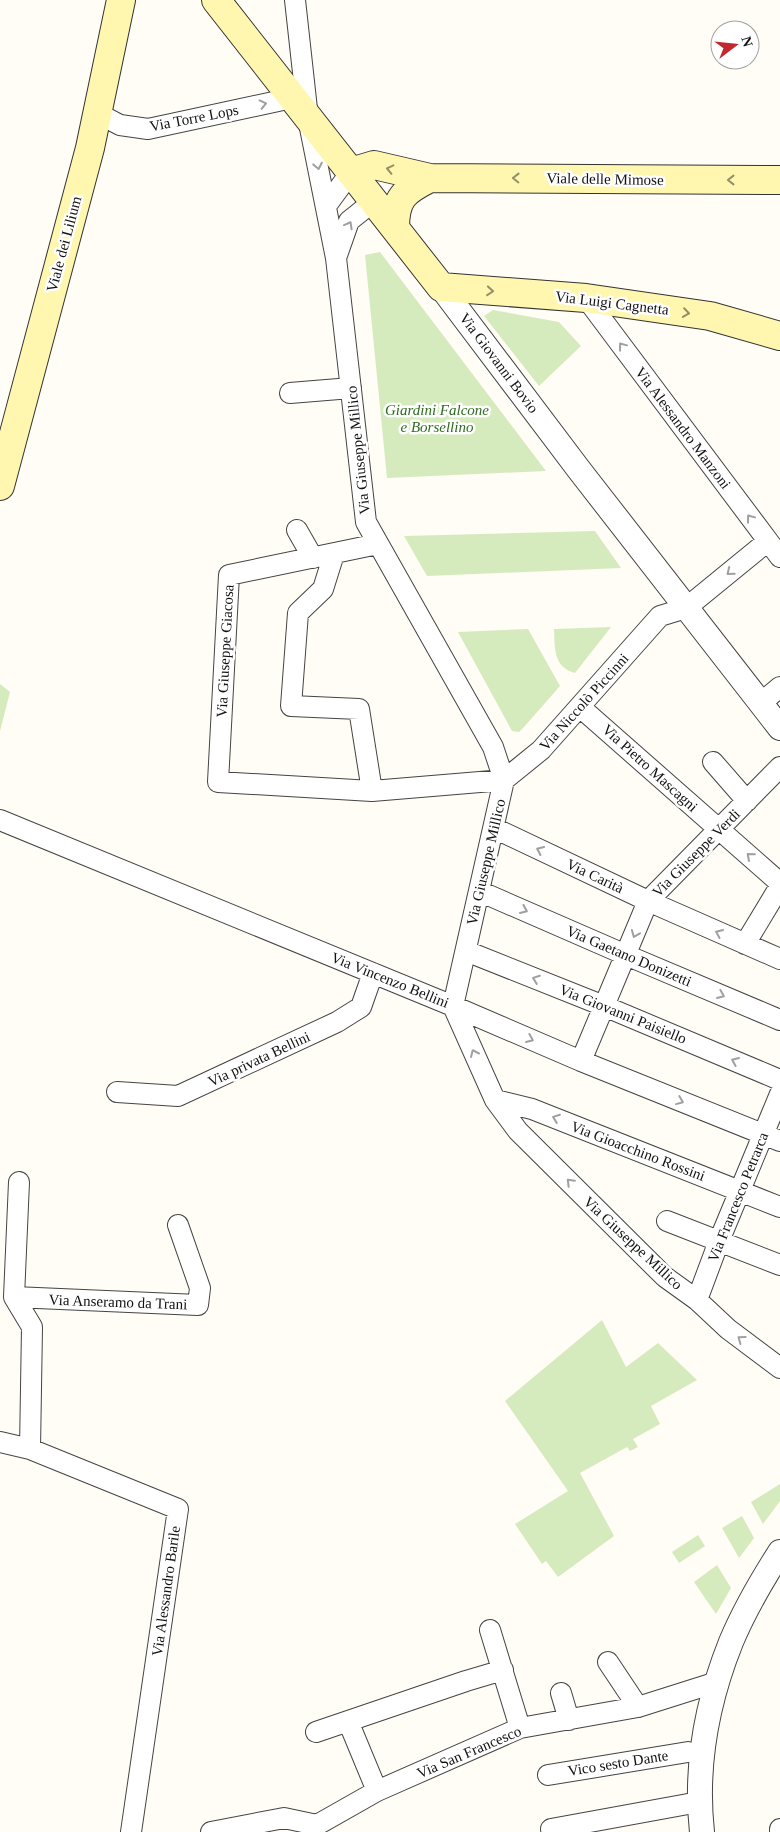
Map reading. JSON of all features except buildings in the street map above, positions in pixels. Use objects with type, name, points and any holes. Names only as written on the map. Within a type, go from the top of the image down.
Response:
[{"type":"main road","name":"Viale dei Lilium","points":[[0,486],[97,113],[121,0]]},
{"type":"main road","name":"Via Giovanni Bovio","points":[[216,0],[442,287]]},
{"type":"main road","name":"Viale delle Mimose","points":[[351,172],[374,165],[430,178],[780,180]]},
{"type":"main road","name":"Viale delle Mimose","points":[[395,228],[397,204],[404,194],[413,186],[430,178]]},
{"type":"main road","name":"Via Luigi Cagnetta","points":[[442,287],[586,298],[710,316],[780,336]]},
{"type":"street","name":"Via Giuseppe Millico","points":[[295,0],[300,108],[326,206],[336,258],[366,522],[493,747],[504,780],[453,1006],[495,1100],[518,1131],[665,1277],[697,1300],[728,1329],[780,1368]]},
{"type":"street","name":"Via Torre Lops","points":[[97,113],[120,125],[148,129],[300,108]]},
{"type":"street","points":[[326,206],[351,172]]},
{"type":"street","name":"Via Giuseppe Millico","points":[[336,258],[349,222],[374,201]]},
{"type":"street","name":"Via Giovanni Bovio","points":[[442,287],[580,471],[780,728]]},
{"type":"street","name":"Via Alessandro Manzoni","points":[[586,298],[774,549]]},
{"type":"street","points":[[290,393],[351,388]]},
{"type":"street","points":[[297,530],[313,558]]},
{"type":"street","name":"Via Giuseppe Giacosa","points":[[372,790],[218,782],[229,575],[378,544]]},
{"type":"street","points":[[686,608],[774,549]]},
{"type":"street","points":[[334,554],[323,589],[298,613],[291,706],[359,709],[372,790],[504,780]]},
{"type":"street","name":"Via Niccolò Piccinni","points":[[504,780],[541,750],[660,616],[686,608]]},
{"type":"street","points":[[761,703],[780,687]]},
{"type":"street","name":"Via Pietro Mascagni","points":[[580,707],[780,884]]},
{"type":"street","points":[[713,762],[747,801]]},
{"type":"street","name":"Via Giuseppe Verdi","points":[[581,1061],[648,901],[780,767]]},
{"type":"street","name":"Via Vincenzo Bellini","points":[[0,820],[453,1006],[581,1061],[772,1138]]},
{"type":"street","name":"Via Carità","points":[[494,828],[648,901],[780,959]]},
{"type":"street","points":[[745,944],[780,884]]},
{"type":"street","name":"Via Gaetano Donizetti","points":[[479,890],[780,1020]]},
{"type":"street","name":"Via Giovanni Paisiello","points":[[466,952],[604,1006],[780,1080]]},
{"type":"street","name":"Via privata Bellini","points":[[116,1092],[178,1096],[222,1076],[338,1022],[361,1007],[373,973]]},
{"type":"street","name":"Via Francesco Petrarca","points":[[697,1300],[718,1241],[740,1191],[772,1138],[780,1094]]},
{"type":"street","name":"Via Gioacchino Rossini","points":[[495,1100],[532,1109],[780,1207]]},
{"type":"street","points":[[19,1182],[14,1297],[32,1327],[30,1449]]},
{"type":"street","points":[[667,1221],[780,1265]]},
{"type":"street","name":"Via Anseramo da Trani","points":[[14,1297],[198,1305],[200,1288],[178,1225]]},
{"type":"street","name":"Via Alessandro Barile","points":[[0,1442],[30,1449],[178,1509],[131,1832]]},
{"type":"street","points":[[702,1832],[699,1802],[702,1753],[717,1682],[732,1640],[765,1576],[780,1552]]},
{"type":"street","points":[[490,1630],[520,1728]]},
{"type":"street","points":[[608,1662],[638,1707]]},
{"type":"street","points":[[316,1732],[503,1670]]},
{"type":"street","name":"Via San Francesco","points":[[314,1828],[377,1791],[520,1728],[638,1707],[717,1682]]},
{"type":"street","points":[[561,1692],[568,1720]]},
{"type":"street","points":[[348,1721],[377,1791]]},
{"type":"street","name":"Vico sesto Dante","points":[[548,1775],[688,1752]]},
{"type":"street","points":[[551,1829],[699,1802]]},
{"type":"street","points":[[211,1832],[284,1818],[314,1828]]},
{"type":"green space","name":"Giardini Falcone e Borsellino","points":[[380,252],[546,471],[387,478],[365,255]]},
{"type":"green space","points":[[493,310],[559,322],[581,346],[539,386],[484,316]]},
{"type":"green space","points":[[595,531],[621,568],[427,576],[404,536]]},
{"type":"green space","points":[[611,627],[575,673],[568,670],[559,661],[555,650],[554,629]]},
{"type":"green space","points":[[528,629],[560,686],[519,732],[512,731],[458,632]]},
{"type":"green space","points":[[0,684],[10,692],[0,731]]},
{"type":"green space","points":[[602,1320],[626,1367],[658,1343],[697,1380],[651,1406],[660,1424],[633,1439],[638,1447],[630,1451],[627,1447],[580,1473],[614,1536],[558,1577],[546,1561],[542,1564],[515,1524],[568,1491],[505,1401]]},
{"type":"green space","points":[[780,1484],[780,1501],[763,1524],[751,1502]]},
{"type":"green space","points":[[742,1516],[754,1538],[739,1558],[722,1528]]},
{"type":"green space","points":[[698,1535],[705,1546],[679,1563],[672,1552]]},
{"type":"green space","points":[[717,1565],[731,1588],[716,1614],[694,1582]]}]
